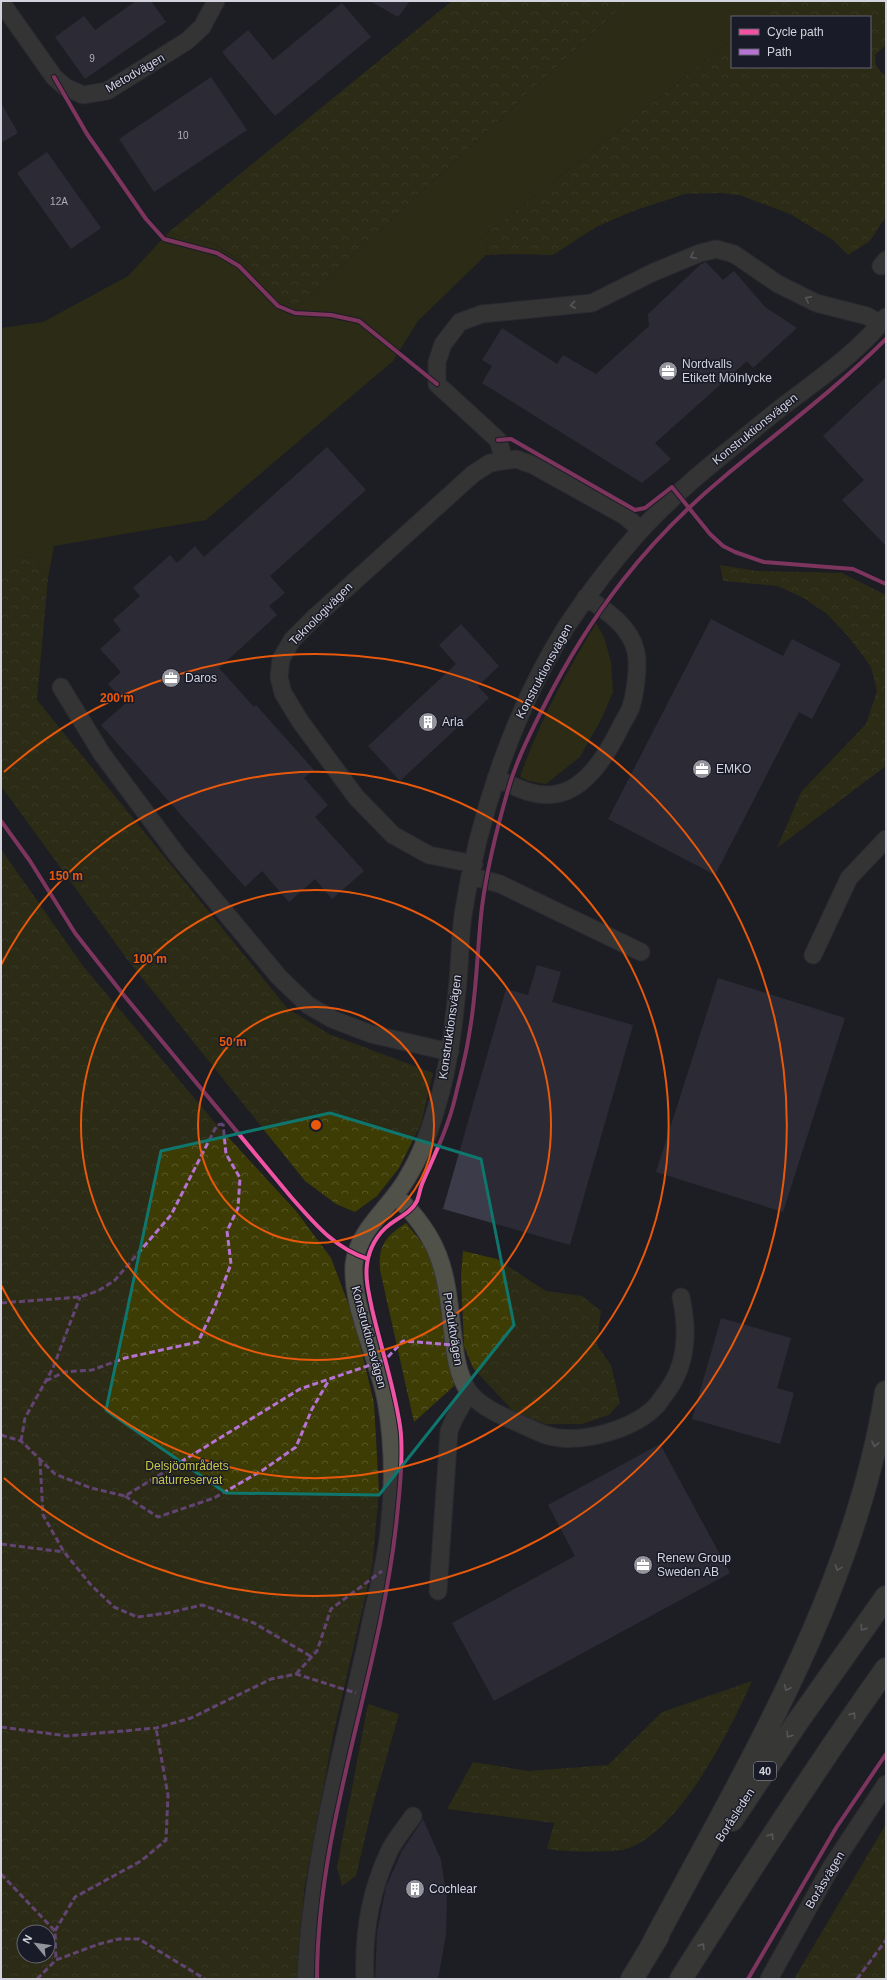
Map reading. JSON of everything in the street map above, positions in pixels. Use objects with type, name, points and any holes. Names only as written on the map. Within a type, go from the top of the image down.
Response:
[{"type":"highway","points":[[650,1949],[780,1704],[818,1622],[846,1548],[869,1471],[886,1392]]},
{"type":"highway","name":"Boråsleden","points":[[632,1979],[796,1724],[886,1597]]},
{"type":"highway","points":[[681,1979],[757,1857],[830,1747],[886,1669]]},
{"type":"street","name":"Metodvägen","points":[[1,2],[54,77],[65,87],[83,95],[107,91],[187,42],[202,27],[216,1]]},
{"type":"street","points":[[504,460],[498,440],[437,384],[437,362],[443,344],[460,322],[482,314],[592,303],[654,272],[700,253],[716,250],[734,254],[778,284],[816,303],[883,321]]},
{"type":"street","name":"Konstruktionsvägen","points":[[306,1979],[310,1910],[321,1844],[388,1542],[393,1472],[385,1397],[355,1289],[354,1268],[356,1255],[362,1239],[370,1226],[396,1196],[408,1176],[429,1129],[437,1106],[450,1052],[463,917],[472,870],[496,778],[520,715],[532,689],[558,641],[586,597],[641,530],[717,460],[842,360],[883,321]]},
{"type":"street","name":"Teknologivägen","points":[[641,530],[625,516],[533,465],[516,459],[490,463],[473,474],[316,616],[292,640],[281,659],[279,677],[283,693],[300,721],[356,797],[393,835],[429,855],[472,870],[641,952]]},
{"type":"street","points":[[496,778],[537,795],[557,794],[579,784],[599,765],[611,746],[631,707],[636,674],[636,652],[627,630],[601,607],[586,597]]},
{"type":"street","points":[[61,687],[102,754],[178,856],[279,977],[308,1005],[332,1019],[372,1034],[450,1052]]},
{"type":"street","points":[[813,955],[850,878],[886,839]]},
{"type":"street","name":"Produktvägen","points":[[396,1196],[421,1223],[440,1257],[450,1310],[457,1364],[469,1392],[481,1403],[505,1418],[559,1438],[592,1437],[639,1419],[656,1405],[670,1386],[681,1362],[686,1342],[686,1320],[681,1297]]},
{"type":"street","points":[[438,1591],[449,1431],[469,1392]]},
{"type":"street","name":"Boråsvägen","points":[[769,1979],[830,1869],[886,1784]]},
{"type":"street","points":[[366,1979],[364,1953],[368,1917],[376,1882],[388,1852],[413,1816]]},
{"type":"highlighted area","points":[[330,1113],[481,1159],[514,1325],[379,1495],[226,1493],[106,1410],[161,1151]]},
{"type":"green space","points":[[452,1],[628,1],[296,308],[275,294],[255,270],[213,243],[180,237],[169,232]]},
{"type":"green space","points":[[628,1],[779,1],[760,16],[731,16],[731,40],[488,232],[486,255],[418,321],[393,361],[206,520],[54,546],[48,578],[35,559],[16,555],[1,569],[1,328],[43,322],[128,276],[169,232],[180,237],[212,243],[255,270],[275,294],[296,308]]},
{"type":"green space","points":[[779,1],[886,1],[886,45],[875,55],[876,66],[886,77],[886,216],[870,241],[848,255],[833,240],[790,214],[739,195],[718,193],[685,194],[633,211],[596,227],[553,255],[486,255],[488,232],[731,40],[731,68],[871,68],[871,16],[760,16]]},
{"type":"green space","points":[[16,555],[35,559],[48,578],[37,700],[287,1008],[329,1034],[433,1073],[421,1124],[399,1168],[377,1196],[355,1212],[336,1204],[305,1181],[127,959],[1,786],[1,569]]},
{"type":"green space","points":[[720,565],[757,571],[842,573],[886,595],[886,766],[777,848],[801,792],[866,724],[877,691],[871,667],[848,636],[826,613],[802,597],[777,586],[723,581]]},
{"type":"green space","points":[[596,623],[604,637],[611,662],[613,692],[602,718],[580,757],[546,784],[529,781],[520,777],[544,717],[574,660]]},
{"type":"green space","name":"Delsjöområdets naturreservat","points":[[1,849],[83,966],[217,1125],[296,1211],[331,1258],[354,1319],[374,1403],[379,1492],[372,1568],[334,1731],[304,1890],[298,1979],[1,1979]]},
{"type":"green space","points":[[406,1223],[432,1255],[441,1292],[454,1386],[414,1422],[380,1270],[380,1254],[385,1242],[393,1232]]},
{"type":"green space","points":[[463,1251],[497,1259],[546,1291],[582,1296],[601,1311],[597,1345],[611,1365],[620,1403],[609,1415],[582,1424],[546,1424],[514,1412],[473,1368],[464,1346],[461,1276]]},
{"type":"green space","points":[[752,1681],[716,1752],[683,1803],[664,1824],[644,1840],[623,1850],[583,1852],[547,1849],[554,1823],[447,1809],[473,1762],[528,1771],[608,1765],[662,1712]]},
{"type":"green space","points":[[368,1704],[399,1714],[372,1808],[356,1876],[342,1886],[337,1867]]},
{"type":"green space","points":[[886,1824],[886,1979],[794,1979]]},
{"type":"building","points":[[136,1],[151,1],[166,22],[85,79],[55,37],[84,16],[95,30]]},
{"type":"building","points":[[370,1],[410,1],[398,17]]},
{"type":"building","points":[[342,3],[371,37],[275,116],[222,52],[248,30],[273,60]]},
{"type":"building","points":[[211,77],[247,130],[154,192],[119,139]]},
{"type":"building","points":[[1,103],[18,133],[1,143]]},
{"type":"building","points":[[47,152],[101,228],[71,249],[17,173]]},
{"type":"building","name":"Nordvalls Etikett Mölnlycke","points":[[706,262],[723,280],[734,271],[765,307],[797,328],[753,368],[747,361],[655,443],[671,459],[642,483],[482,383],[492,366],[482,360],[502,328],[557,364],[563,355],[596,374],[649,326],[648,314],[701,264]]},
{"type":"building","points":[[886,377],[886,546],[842,500],[864,480],[823,436]]},
{"type":"building","name":"Daros","points":[[327,447],[366,490],[270,576],[285,593],[269,606],[277,615],[219,668],[254,707],[256,705],[314,770],[304,778],[328,805],[315,817],[364,871],[332,899],[315,879],[289,902],[262,871],[245,887],[101,725],[126,703],[108,684],[121,672],[100,649],[121,630],[113,620],[140,596],[133,588],[170,555],[177,563],[195,546],[204,557]]},
{"type":"building","name":"EMKO","points":[[711,619],[783,656],[792,639],[841,664],[812,719],[799,712],[715,875],[608,819]]},
{"type":"building","name":"Arla","points":[[461,624],[499,666],[478,686],[489,698],[400,781],[368,746],[456,664],[439,645]]},
{"type":"building","points":[[537,965],[561,972],[552,1002],[633,1025],[570,1245],[443,1209],[506,989],[528,995]]},
{"type":"building","points":[[718,978],[845,1018],[783,1212],[656,1172]]},
{"type":"building","points":[[721,1318],[791,1338],[777,1388],[794,1393],[780,1444],[692,1419]]},
{"type":"building","name":"Renew Group Sweden AB","points":[[660,1444],[730,1573],[494,1701],[452,1623],[575,1556],[548,1505]]},
{"type":"building","name":"Cochlear","points":[[423,1819],[441,1860],[447,1899],[446,1934],[439,1974],[437,1979],[375,1979],[377,1932],[386,1887],[402,1851]]},
{"type":"marked path","points":[[1,1303],[80,1297],[98,1291],[115,1280],[171,1215],[217,1125],[223,1124],[226,1121]]},
{"type":"marked path","points":[[46,1381],[64,1372],[92,1370],[125,1358],[198,1342],[215,1306],[231,1264],[227,1231],[238,1208],[240,1178],[226,1154],[223,1124]]},
{"type":"marked path","points":[[21,1441],[25,1418],[53,1368],[80,1297]]},
{"type":"marked path","points":[[1,1435],[21,1441],[55,1474],[91,1488],[125,1496],[300,1389],[385,1360],[403,1341],[454,1345]]},
{"type":"marked path","points":[[125,1496],[158,1517],[214,1498],[263,1470],[296,1447],[312,1409],[329,1380]]},
{"type":"marked path","points":[[40,1460],[43,1515],[64,1552],[91,1585],[114,1607],[137,1617],[168,1613],[202,1605],[254,1623],[312,1657]]},
{"type":"marked path","points":[[1,1544],[64,1552]]},
{"type":"marked path","points":[[296,1674],[317,1651],[331,1609],[382,1571]]},
{"type":"marked path","points":[[1,1727],[67,1736],[156,1728],[191,1718],[271,1679],[296,1674],[356,1693]]},
{"type":"marked path","points":[[56,1929],[75,1897],[141,1861],[166,1840],[168,1795],[156,1728]]},
{"type":"marked path","points":[[1,1874],[48,1924]]},
{"type":"marked path","points":[[37,1979],[56,1960],[99,1944],[119,1939],[139,1939],[205,1979]]},
{"type":"marked path","points":[[857,1979],[886,1940]]},
{"type":"cycle path","points":[[54,77],[87,134],[146,219],[164,239],[217,253],[239,266],[278,306],[295,313],[331,315],[359,321],[437,384]]},
{"type":"cycle path","points":[[317,1979],[320,1922],[327,1865],[350,1752],[388,1583],[401,1476],[400,1426],[370,1298],[367,1281],[367,1264],[372,1247],[377,1237],[389,1225],[408,1212],[417,1201],[422,1184],[449,1120],[465,1059],[472,1019],[482,907],[487,878],[496,833],[511,779],[524,747],[562,673],[601,610],[645,553],[696,501],[847,375],[886,339]]},
{"type":"cycle path","points":[[498,440],[511,439],[635,510],[645,508],[672,487],[710,534],[723,546],[735,552],[764,562],[853,569],[886,584]]},
{"type":"cycle path","points":[[1,821],[30,861],[75,933],[122,993],[291,1197],[325,1234],[345,1248],[368,1259]]},
{"type":"cycle path","points":[[748,1979],[836,1828],[886,1754]]},
{"type":"place","name":"Nordvalls Etikett Mölnlycke","points":[[668,371]]},
{"type":"place","name":"Daros","points":[[171,678]]},
{"type":"place","name":"Arla","points":[[428,722]]},
{"type":"place","name":"EMKO","points":[[702,769]]},
{"type":"place","name":"Renew Group Sweden AB","points":[[643,1565]]},
{"type":"place","name":"Cochlear","points":[[415,1889]]}]
